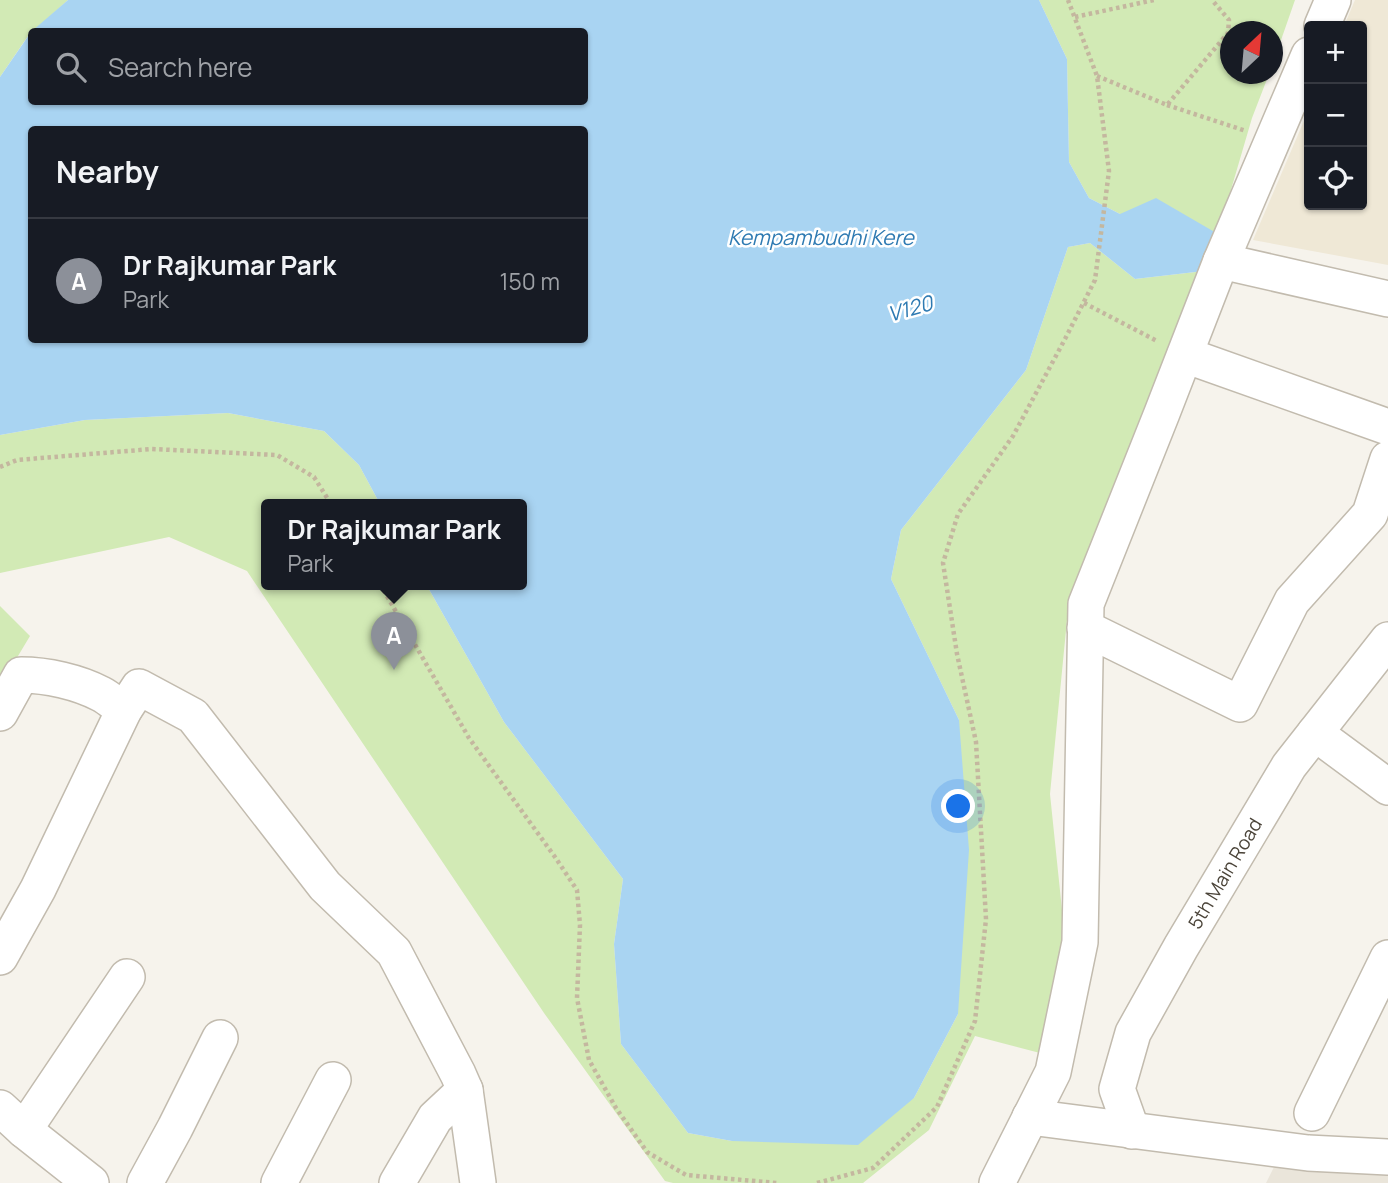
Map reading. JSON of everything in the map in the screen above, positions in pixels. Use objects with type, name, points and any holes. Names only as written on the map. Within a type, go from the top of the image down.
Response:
[{"type":"street","points":[[1324,21],[1333,0]]},
{"type":"street","points":[[997,1183],[1053,1072],[1080,943],[1086,604],[1221,261],[1304,67]]},
{"type":"street","points":[[1221,261],[1388,299]]},
{"type":"street","points":[[1185,355],[1388,427]]},
{"type":"street","points":[[1085,628],[1240,704],[1292,601],[1370,514],[1388,459]]},
{"type":"street","name":"5th Main Road","points":[[1132,1131],[1117,1089],[1133,1033],[1289,766],[1388,639]]},
{"type":"street","points":[[0,713],[21,675],[69,682],[102,694],[124,710]]},
{"type":"street","points":[[0,957],[38,889],[124,710],[139,687],[193,716],[325,886],[394,952],[465,1090],[478,1183]]},
{"type":"street","points":[[1315,733],[1388,787]]},
{"type":"street","points":[[1311,1113],[1388,958]]},
{"type":"street","points":[[91,1183],[12,1119],[127,977]]},
{"type":"street","points":[[145,1183],[220,1038]]},
{"type":"street","points":[[279,1183],[333,1080]]},
{"type":"street","points":[[397,1183],[435,1118],[465,1090]]},
{"type":"street","points":[[1030,1117],[1308,1153],[1345,1169],[1388,1157]]},
{"type":"path","points":[[817,1183],[873,1168],[937,1107],[975,1021],[986,919],[976,742],[957,654],[943,563],[958,514],[1013,436],[1095,281],[1109,171],[1097,76],[1068,0]]},
{"type":"path","points":[[1074,18],[1154,0]]},
{"type":"path","points":[[1167,105],[1228,33],[1229,20],[1212,0]]},
{"type":"path","points":[[1097,76],[1167,105],[1273,140]]},
{"type":"path","points":[[1084,303],[1185,355]]},
{"type":"path","points":[[0,467],[17,460],[152,449],[276,454],[314,477],[328,499]]},
{"type":"path","points":[[383,590],[469,738],[577,890],[580,925],[577,998],[589,1060],[616,1108],[647,1153],[686,1175],[777,1183]]},
{"type":"shaded area","points":[[1355,0],[1388,0],[1388,265],[1253,240],[1304,121],[1304,210],[1367,210],[1367,21],[1346,21]]},
{"type":"shaded area","points":[[1278,1159],[1388,1171],[1388,1183],[1266,1183]]},
{"type":"green space","points":[[0,0],[68,0],[37,28],[28,28],[28,36],[0,77]]},
{"type":"green space","points":[[1039,0],[1295,0],[1283,34],[1283,21],[1220,21],[1220,84],[1265,84],[1252,118],[1218,234],[1120,214],[1089,198],[1069,162],[1067,59]]},
{"type":"green space","points":[[1090,243],[1135,279],[1204,271],[1109,496],[1067,620],[1050,794],[1068,968],[1040,1053],[975,1036],[929,1130],[863,1183],[665,1181],[544,1013],[247,571],[169,537],[0,573],[0,435],[85,420],[228,413],[324,431],[359,465],[377,499],[261,499],[261,590],[429,590],[504,722],[623,879],[614,944],[621,1044],[688,1133],[732,1141],[914,1098],[958,1014],[959,720],[891,579],[901,530],[1026,370],[1068,247]]},
{"type":"green space","points":[[0,606],[30,636],[0,686]]},
{"type":"water","name":"Kempambudhi Kere","points":[[68,0],[1039,0],[1067,59],[1069,162],[1089,198],[1120,214],[1156,198],[1218,234],[1204,271],[1135,279],[1090,243],[1068,247],[1026,370],[901,530],[891,579],[959,720],[969,850],[958,1014],[914,1098],[858,1145],[732,1141],[688,1133],[621,1044],[614,944],[623,879],[504,722],[429,590],[527,590],[527,499],[377,499],[359,465],[324,431],[228,413],[85,420],[0,435],[0,77],[28,36],[28,105],[588,105],[588,28],[35,28]]},
{"type":"place","name":"Dr Rajkumar Park","points":[[394,670]]},
{"type":"water label","name":"V120","points":[[910,308]]}]
